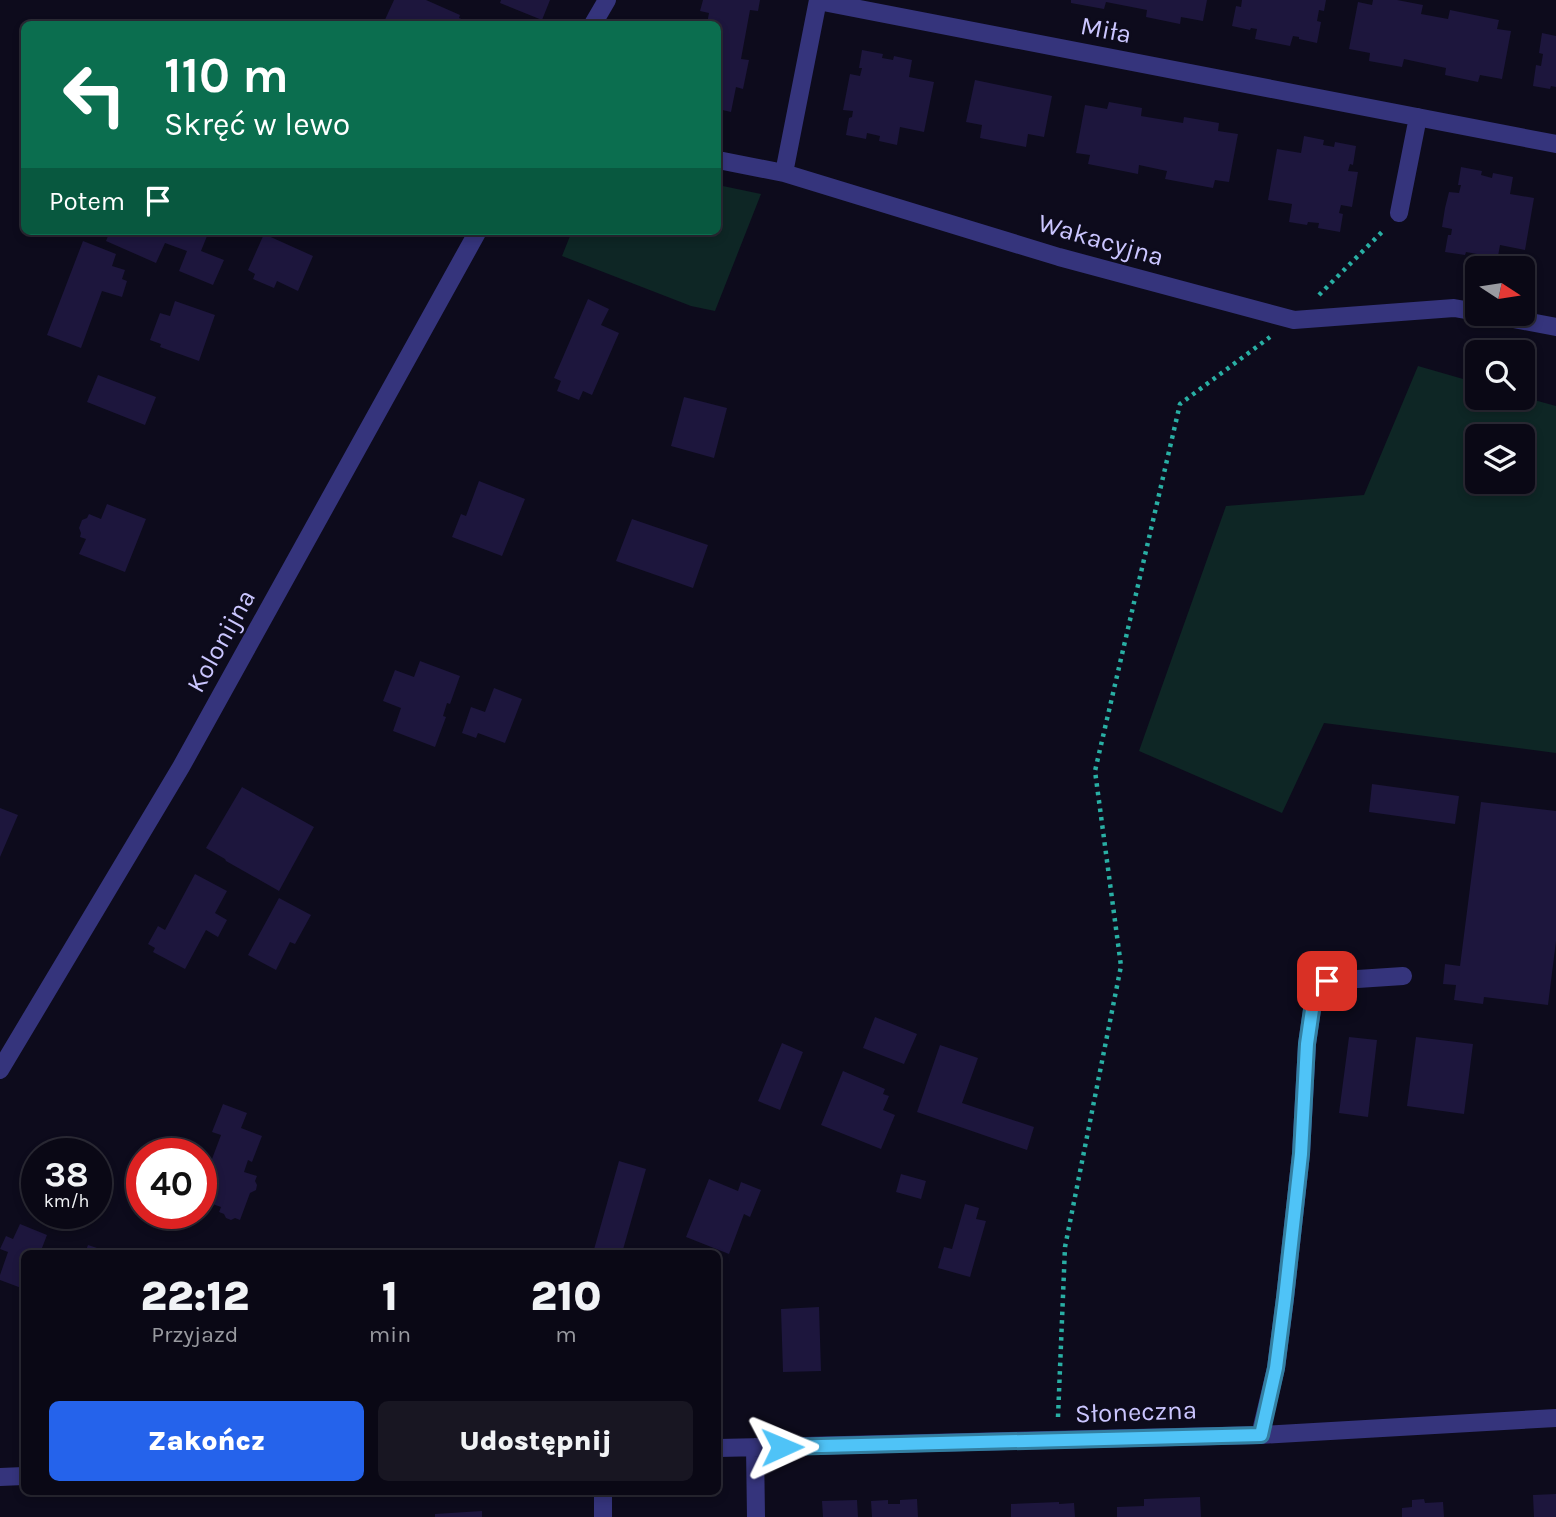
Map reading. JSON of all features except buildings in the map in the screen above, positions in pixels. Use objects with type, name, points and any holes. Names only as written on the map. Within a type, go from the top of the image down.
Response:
[{"type":"street","points":[[595,21],[607,0]]},
{"type":"street","name":"Miła","points":[[784,173],[818,0],[1556,144]]},
{"type":"street","points":[[1399,213],[1418,117]]},
{"type":"street","name":"Wakacyjna","points":[[721,161],[784,173],[1059,257],[1294,320],[1454,308],[1465,310]]},
{"type":"street","name":"Kolonijna","points":[[0,1070],[181,767],[476,235]]},
{"type":"street","name":"Wakacyjna","points":[[1535,323],[1556,327]]},
{"type":"street","points":[[1261,1435],[1276,1368],[1285,1298],[1301,1154],[1307,1044],[1314,996],[1327,981],[1403,976]]},
{"type":"street","name":"Słoneczna","points":[[721,1448],[1261,1435],[1556,1418]]},
{"type":"street","points":[[755,1447],[755,1517]]},
{"type":"street","points":[[0,1477],[21,1476]]},
{"type":"street","points":[[603,1495],[603,1517]]},
{"type":"path","points":[[1057,1440],[1065,1247],[1121,966],[1095,771],[1180,404],[1294,320],[1399,213]]},
{"type":"green space","points":[[721,186],[761,194],[715,311],[691,306],[562,256],[570,235],[721,235]]},
{"type":"green space","points":[[1418,366],[1465,380],[1465,410],[1535,410],[1535,400],[1556,406],[1556,753],[1324,723],[1282,813],[1139,751],[1226,506],[1364,495]]},
{"type":"route","points":[[782,1447],[1261,1435],[1276,1368],[1285,1298],[1301,1154],[1307,1044],[1314,996],[1327,981]]}]
